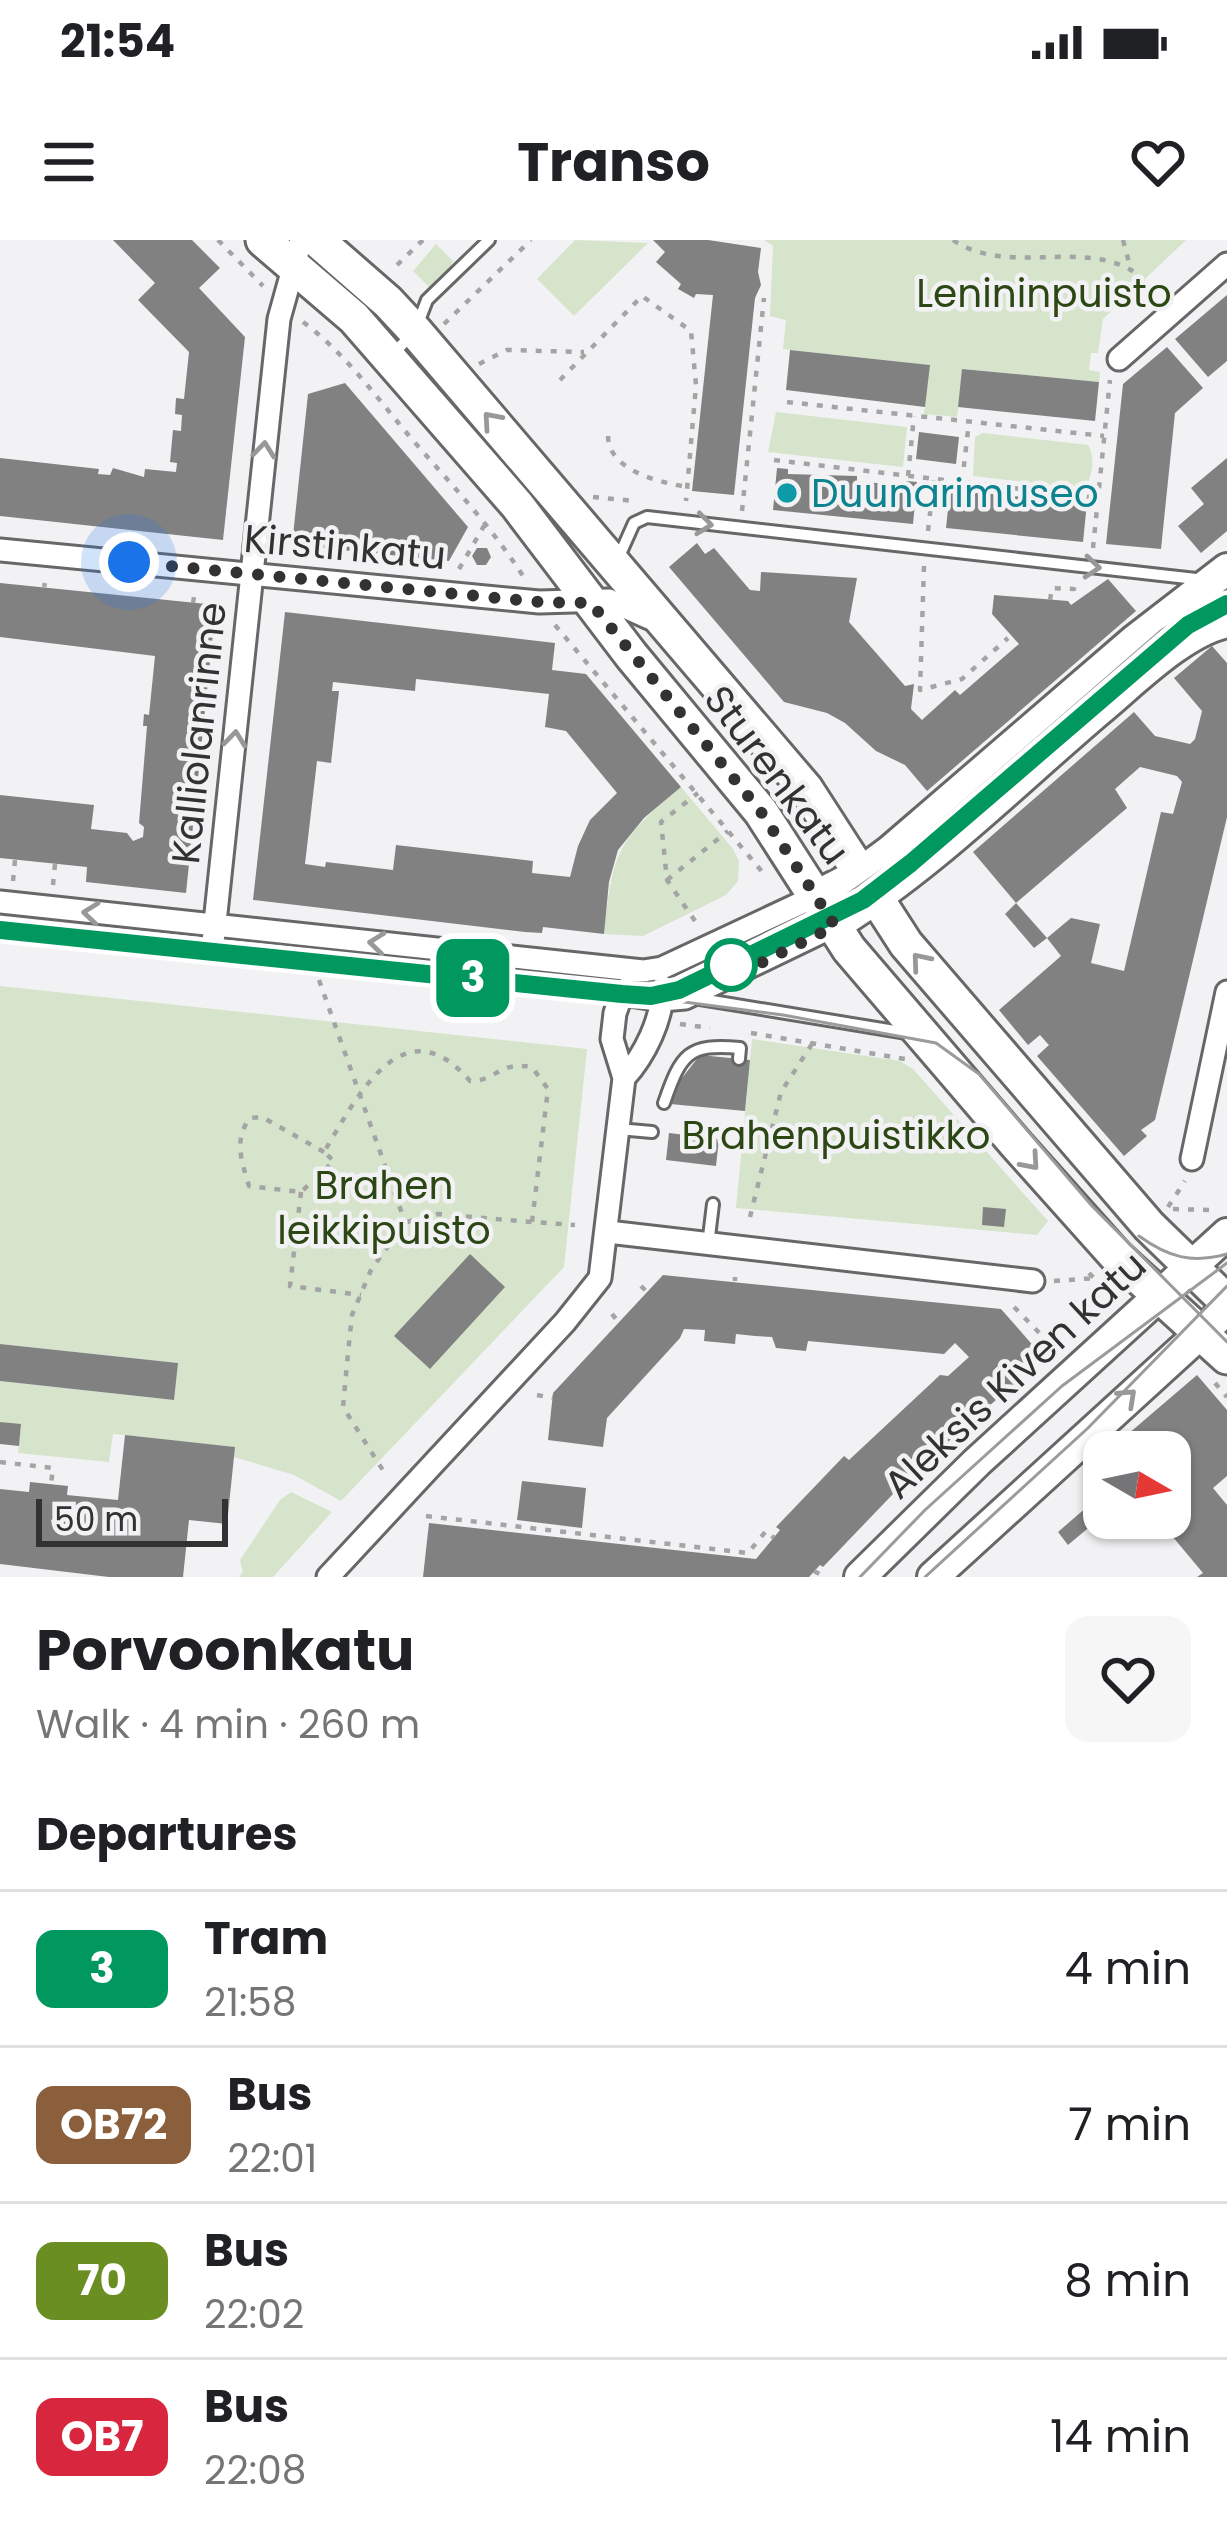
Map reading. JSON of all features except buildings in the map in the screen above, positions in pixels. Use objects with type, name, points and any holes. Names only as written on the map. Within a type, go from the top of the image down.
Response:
[{"type":"main road","name":"Sturenkatu","points":[[263,240],[298,254],[541,535],[761,812],[835,926],[1058,1193],[1158,1294],[1219,1314]]},
{"type":"main road","name":"Sturenkatu","points":[[317,240],[415,331],[806,789],[867,887],[968,1018],[1149,1226],[1191,1265],[1219,1314],[1227,1357]]},
{"type":"street","name":"Kalliolanrinne","points":[[212,951],[283,305],[298,254]]},
{"type":"street","points":[[1119,359],[1227,264]]},
{"type":"street","name":"Kirstinkatu","points":[[0,550],[539,602],[620,602],[676,634]]},
{"type":"street","points":[[622,994],[674,999],[835,926],[867,887],[1135,640],[1222,582]]},
{"type":"street","points":[[328,1577],[601,1278],[624,1078],[612,1039],[622,994],[652,970],[816,896],[867,887],[1202,628],[1227,622]]},
{"type":"street","points":[[0,902],[652,970],[674,999]]},
{"type":"street","points":[[1192,1159],[1227,992]]},
{"type":"street","points":[[624,1078],[639,1062],[674,999]]},
{"type":"street","name":"Aleksis Kiven katu","points":[[860,1577],[925,1510],[1191,1265],[1223,1222]]},
{"type":"street","points":[[608,1232],[1040,1281]]},
{"type":"street","points":[[1191,1265],[1227,1248]]},
{"type":"street","points":[[933,1577],[1219,1314]]},
{"type":"lane","points":[[391,357],[415,331],[427,300],[488,240]]},
{"type":"lane","points":[[616,564],[634,524],[647,517],[1222,582]]},
{"type":"lane","points":[[0,930],[622,994]]},
{"type":"lane","points":[[674,999],[877,1025],[928,1041]]},
{"type":"lane","points":[[664,1103],[681,1065],[694,1050],[705,1045],[740,1048],[739,1059]]},
{"type":"lane","points":[[619,1130],[652,1132]]},
{"type":"lane","points":[[708,1245],[712,1204]]},
{"type":"path","points":[[218,240],[283,305],[326,339],[485,524],[563,638],[771,883]]},
{"type":"path","points":[[397,265],[423,240]]},
{"type":"path","points":[[415,331],[445,323],[530,240]]},
{"type":"path","points":[[953,240],[989,255],[1084,254],[1131,270]]},
{"type":"path","points":[[1123,240],[1131,270],[1170,313]]},
{"type":"path","points":[[560,380],[642,296],[691,331],[696,385],[685,506]]},
{"type":"path","points":[[742,511],[764,298]]},
{"type":"path","points":[[479,364],[507,350],[586,352]]},
{"type":"path","points":[[1091,566],[1110,376],[1119,359]]},
{"type":"path","points":[[788,402],[1104,436]]},
{"type":"path","points":[[908,476],[914,416]]},
{"type":"path","points":[[962,482],[969,422]]},
{"type":"path","points":[[608,436],[608,448],[623,465],[663,483],[687,487]]},
{"type":"path","points":[[774,460],[1098,498]]},
{"type":"path","points":[[928,526],[934,479]]},
{"type":"path","points":[[459,569],[485,524]]},
{"type":"path","points":[[925,551],[920,689],[962,679],[1007,638]]},
{"type":"path","points":[[694,921],[668,880],[661,822],[698,793]]},
{"type":"path","points":[[668,880],[728,831]]},
{"type":"path","points":[[13,881],[15,860]]},
{"type":"path","points":[[53,885],[55,864]]},
{"type":"path","points":[[319,980],[405,1222]]},
{"type":"path","points":[[750,1217],[781,1092],[813,1042]]},
{"type":"path","points":[[323,1152],[360,1092],[384,1065],[407,1052],[437,1052],[470,1081],[512,1064],[532,1067],[544,1079],[548,1100],[532,1222]]},
{"type":"path","points":[[301,1192],[249,1186],[238,1152],[242,1128],[250,1118],[262,1118],[334,1161],[301,1192],[290,1286],[361,1294]]},
{"type":"path","points":[[1192,1159],[1183,1186],[1167,1208],[1223,1222]]},
{"type":"path","points":[[384,1472],[343,1407],[352,1315],[371,1270],[405,1222],[438,1214],[575,1225]]},
{"type":"path","points":[[1040,1281],[1094,1280]]},
{"type":"path","points":[[640,1286],[647,1292]]},
{"type":"path","points":[[1014,1307],[1059,1353]]},
{"type":"path","points":[[612,1314],[619,1322]]},
{"type":"path","points":[[537,1395],[553,1398]]},
{"type":"path","points":[[0,1462],[53,1468],[51,1484]]},
{"type":"path","points":[[426,1516],[706,1551],[748,1553],[766,1532],[774,1538]]},
{"type":"path","points":[[814,1571],[825,1577]]},
{"type":"green space","points":[[575,240],[648,243],[574,316],[537,279]]},
{"type":"green space","name":"Lenininpuisto","points":[[764,240],[1186,240],[1103,319],[1098,353],[1091,353],[1089,370],[1100,372],[1099,382],[963,369],[957,417],[924,414],[929,365],[783,349],[786,320],[770,316],[773,246]]},
{"type":"green space","points":[[436,244],[453,261],[431,289],[413,271]]},
{"type":"green space","points":[[776,412],[907,427],[903,467],[768,452]]},
{"type":"green space","points":[[983,433],[1088,445],[1092,467],[1085,489],[973,476],[975,437]]},
{"type":"green space","points":[[681,787],[733,849],[739,861],[738,881],[726,895],[643,936],[604,934],[611,883],[622,849],[643,821]]},
{"type":"green space","name":"Brahen leikkipuisto","points":[[0,986],[587,1049],[564,1267],[341,1501],[294,1475],[234,1457],[234,1447],[113,1434],[109,1462],[18,1453],[21,1425],[0,1422],[0,1381],[173,1400],[177,1363],[0,1344]]},
{"type":"green space","name":"Brahenpuistikko","points":[[752,1039],[900,1061],[913,1069],[1048,1221],[1037,1235],[736,1208]]},
{"type":"green space","points":[[291,1492],[332,1512],[273,1577],[239,1577],[243,1572],[240,1560],[280,1500]]},
{"type":"tram line","points":[[632,983],[680,977],[838,901],[898,859],[1162,630],[1227,591]]},
{"type":"tram line","name":"3","points":[[0,930],[622,994],[669,993],[808,930],[871,894],[1188,625],[1227,604]]},
{"type":"tram line","points":[[0,930],[593,990],[783,1015],[936,1043],[979,1074],[1092,1206],[1227,1342]]},
{"type":"tram line","points":[[1139,1236],[1181,1257],[1227,1254]]},
{"type":"tram line","points":[[860,1577],[925,1510],[1062,1386],[1227,1263]]},
{"type":"tram line","points":[[925,1577],[1088,1428],[1227,1286]]},
{"type":"place","name":"Duunarimuseo","points":[[787,493]]},
{"type":"route","points":[[129,562],[539,602],[591,603],[761,812],[835,926],[733,977],[731,965]]}]
